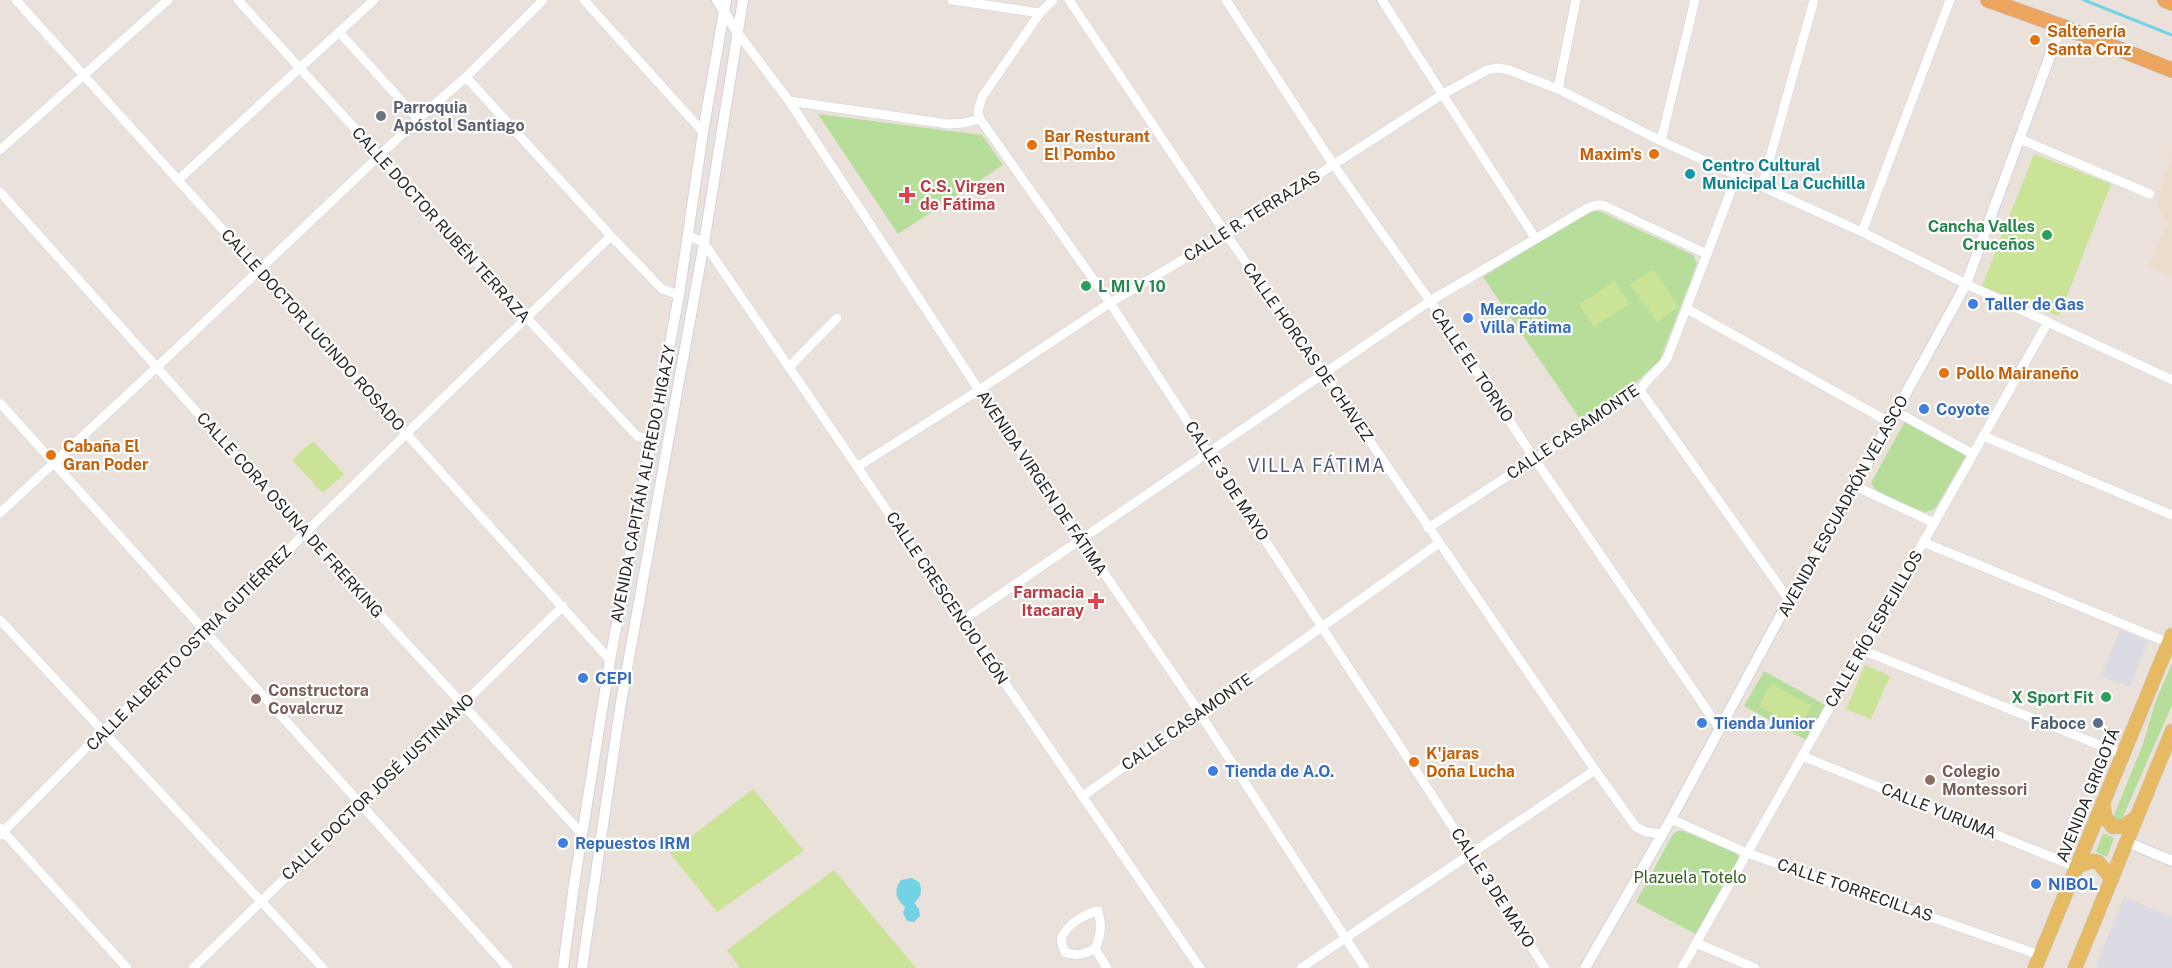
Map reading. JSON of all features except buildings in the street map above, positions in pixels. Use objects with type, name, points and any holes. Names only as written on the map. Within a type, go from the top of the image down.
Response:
[{"type":"highway","points":[[1988,0],[2172,70]]},
{"type":"highway","points":[[2165,0],[2172,3]]},
{"type":"main road","name":"AVENIDA GRIGOTÁ","points":[[2038,962],[2170,639]]},
{"type":"main road","points":[[2074,968],[2172,731]]},
{"type":"main road","points":[[2103,802],[2105,817],[2113,827],[2124,826],[2137,817]]},
{"type":"main road","points":[[2076,867],[2092,861],[2098,862],[2112,879]]},
{"type":"street","name":"CALLE DOCTOR LUCINDO ROSADO","points":[[16,0],[610,660]]},
{"type":"street","points":[[0,150],[168,0]]},
{"type":"street","name":"CALLE DOCTOR RUBÉN TERRAZA","points":[[238,0],[637,436],[652,441]]},
{"type":"street","points":[[178,180],[374,0]]},
{"type":"street","points":[[0,513],[157,368],[418,119],[466,77],[543,0]]},
{"type":"street","points":[[584,0],[703,132]]},
{"type":"street","name":"AVENIDA CAPITÁN ALFREDO HIGAZY","points":[[582,968],[621,702],[704,243],[743,0]]},
{"type":"street","points":[[952,0],[1040,13]]},
{"type":"street","points":[[789,101],[948,124],[980,119],[978,111],[982,97],[1040,13],[1053,0]]},
{"type":"street","name":"CALLE HORCAS DE CHAVEZ","points":[[1069,0],[1226,234],[1595,770],[1636,827],[1646,832],[1662,834]]},
{"type":"street","name":"CALLE EL TORNO","points":[[1226,0],[1333,164],[1430,301],[1534,458],[1720,729]]},
{"type":"street","points":[[1382,0],[1535,238]]},
{"type":"street","points":[[1576,0],[1558,89],[1660,141],[1862,232],[1966,284],[2172,380]]},
{"type":"street","points":[[1660,141],[1695,0]]},
{"type":"street","points":[[1762,186],[1814,0]]},
{"type":"street","points":[[1862,232],[1950,0]]},
{"type":"street","name":"AVENIDA CAPITÁN ALFREDO HIGAZY","points":[[563,968],[610,660],[679,295],[722,3]]},
{"type":"street","name":"AVENIDA VIRGEN DE FÁTIMA","points":[[722,3],[737,32],[789,101],[979,390],[1199,712],[1365,968]]},
{"type":"street","name":"AVENIDA ESCUADRÓN VELASCO","points":[[1585,968],[1671,819],[1966,284],[2061,26]]},
{"type":"street","points":[[339,32],[418,119]]},
{"type":"street","name":"CALLE R. TERRAZAS","points":[[857,467],[1110,303],[1226,234],[1443,94],[1487,70],[1498,68],[1509,70],[1558,89]]},
{"type":"street","points":[[466,77],[662,289],[679,295]]},
{"type":"street","name":"CALLE 3 DE MAYO","points":[[980,119],[1110,303],[1210,453],[1545,968]]},
{"type":"street","points":[[2020,139],[2150,194]]},
{"type":"street","name":"CALLE CASAMONTE","points":[[1428,528],[1640,390],[1667,359],[1737,175]]},
{"type":"street","name":"CALLE CORA OSUNA DE FRERKING","points":[[0,192],[305,533],[582,834]]},
{"type":"street","points":[[963,621],[1430,301],[1588,208],[1603,205],[1707,254]]},
{"type":"street","name":"CALLE ALBERTO OSTRIA GUTIÉRREZ","points":[[1,831],[207,633],[305,533],[611,236]]},
{"type":"street","points":[[688,236],[704,243]]},
{"type":"street","name":"CALLE CRESCENCIO LEÓN","points":[[704,243],[1200,968]]},
{"type":"street","points":[[1687,309],[1890,422]]},
{"type":"street","points":[[789,367],[837,318]]},
{"type":"street","name":"CALLE RÍO ESPEJILLOS","points":[[1682,968],[2048,322]]},
{"type":"street","points":[[1640,390],[1790,600]]},
{"type":"street","points":[[0,403],[507,968]]},
{"type":"street","points":[[1895,411],[1973,454]]},
{"type":"street","points":[[1983,436],[2172,515]]},
{"type":"street","points":[[1855,486],[1934,523]]},
{"type":"street","points":[[1923,542],[2170,639]]},
{"type":"street","name":"CALLE CASAMONTE","points":[[1083,796],[1439,543]]},
{"type":"street","name":"CALLE DOCTOR JOSÉ JUSTINIANO","points":[[193,968],[563,606]]},
{"type":"street","points":[[0,620],[323,968]]},
{"type":"street","points":[[616,627],[635,632]]},
{"type":"street","points":[[1862,650],[2122,754]]},
{"type":"street","name":"CALLE YURUMA","points":[[1802,756],[2076,867]]},
{"type":"street","points":[[1301,968],[1595,770]]},
{"type":"street","name":"CALLE TORRECILLAS","points":[[1671,819],[1747,853],[2038,962]]},
{"type":"street","points":[[1,831],[127,968]]},
{"type":"street","points":[[2127,842],[2172,861]]},
{"type":"street","points":[[1098,911],[1102,924],[1101,935],[1095,949],[1073,956],[1065,952],[1061,943],[1062,937],[1079,918],[1087,913],[1098,911]]},
{"type":"street","points":[[1696,944],[1755,968]]},
{"type":"street","points":[[1095,949],[1107,968]]},
{"type":"shaded area","points":[[2172,157],[2172,276],[2149,266],[2168,224],[2157,206],[2161,186]]},
{"type":"shaded area","points":[[2120,630],[2148,641],[2130,687],[2101,676]]},
{"type":"shaded area","points":[[2124,897],[2172,917],[2172,968],[2095,968]]},
{"type":"green space","points":[[818,114],[982,135],[1003,165],[898,234]]},
{"type":"green space","name":"Cancha Valles Cruceños","points":[[2034,154],[2111,184],[2059,316],[1982,286]]},
{"type":"green space","points":[[1590,211],[1599,211],[1693,255],[1697,264],[1660,360],[1628,390],[1580,419],[1483,277]]},
{"type":"green space","points":[[1653,269],[1679,307],[1657,322],[1630,285]]},
{"type":"green space","points":[[1614,281],[1630,304],[1594,327],[1579,305]]},
{"type":"green space","points":[[1905,421],[1967,454],[1935,509],[1925,512],[1887,497],[1871,483]]},
{"type":"green space","points":[[313,441],[344,474],[323,493],[292,460]]},
{"type":"green space","points":[[2172,663],[2172,705],[2121,821],[2112,820],[2143,744],[2155,703]]},
{"type":"green space","points":[[1865,665],[1890,676],[1871,719],[1846,709]]},
{"type":"green space","points":[[1764,671],[1825,705],[1806,740],[1744,706]]},
{"type":"green space","points":[[1771,684],[1812,706],[1799,728],[1759,706]]},
{"type":"green space","points":[[753,789],[804,851],[717,912],[670,853]]},
{"type":"green space","name":"Plazuela Totelo","points":[[1678,831],[1736,853],[1739,858],[1699,936],[1636,902],[1673,834]]},
{"type":"green space","points":[[2103,833],[2114,838],[2107,857],[2096,852]]},
{"type":"green space","points":[[834,870],[916,968],[740,968],[727,950]]},
{"type":"water","points":[[912,878],[919,882],[921,891],[914,903],[919,909],[920,916],[914,922],[907,921],[903,913],[905,907],[899,901],[896,891],[901,880]]},
{"type":"waterway","points":[[2084,0],[2172,35]]},
{"type":"place","name":"Salteñería Santa Cruz","points":[[2035,40]]},
{"type":"place","name":"Parroquia Apóstol Santiago","points":[[381,116]]},
{"type":"place","name":"Bar Resturant El Pombo","points":[[1032,145]]},
{"type":"place","name":"Maxim's","points":[[1654,154]]},
{"type":"place","name":"Centro Cultural Municipal La Cuchilla","points":[[1690,174]]},
{"type":"place","name":"C.S. Virgen de Fátima","points":[[907,195]]},
{"type":"place","name":"Cancha Valles Cruceños","points":[[2047,235]]},
{"type":"place","name":"L MI V 10","points":[[1086,286]]},
{"type":"place","name":"Taller de Gas","points":[[1973,304]]},
{"type":"place","name":"Mercado Villa Fátima","points":[[1468,318]]},
{"type":"place","name":"Pollo Mairaneño","points":[[1944,373]]},
{"type":"place","name":"Coyote","points":[[1924,409]]},
{"type":"place","name":"Cabaña El Gran Poder","points":[[51,455]]},
{"type":"place","name":"Farmacia Itacaray","points":[[1096,601]]},
{"type":"place","name":"CEPI","points":[[583,678]]},
{"type":"place","name":"X Sport Fit","points":[[2106,697]]},
{"type":"place","name":"Constructora Covalcruz","points":[[256,699]]},
{"type":"place","name":"Tienda Junior","points":[[1702,723]]},
{"type":"place","name":"Faboce","points":[[2098,723]]},
{"type":"place","name":"K'jaras Doña Lucha","points":[[1414,762]]},
{"type":"place","name":"Tienda de A.O.","points":[[1213,771]]},
{"type":"place","name":"Colegio Montessori","points":[[1930,780]]},
{"type":"place","name":"Repuestos IRM","points":[[563,843]]},
{"type":"place","name":"NIBOL","points":[[2036,884]]},
{"type":"district","name":"VILLA FÁTIMA","points":[[1317,465]]}]
